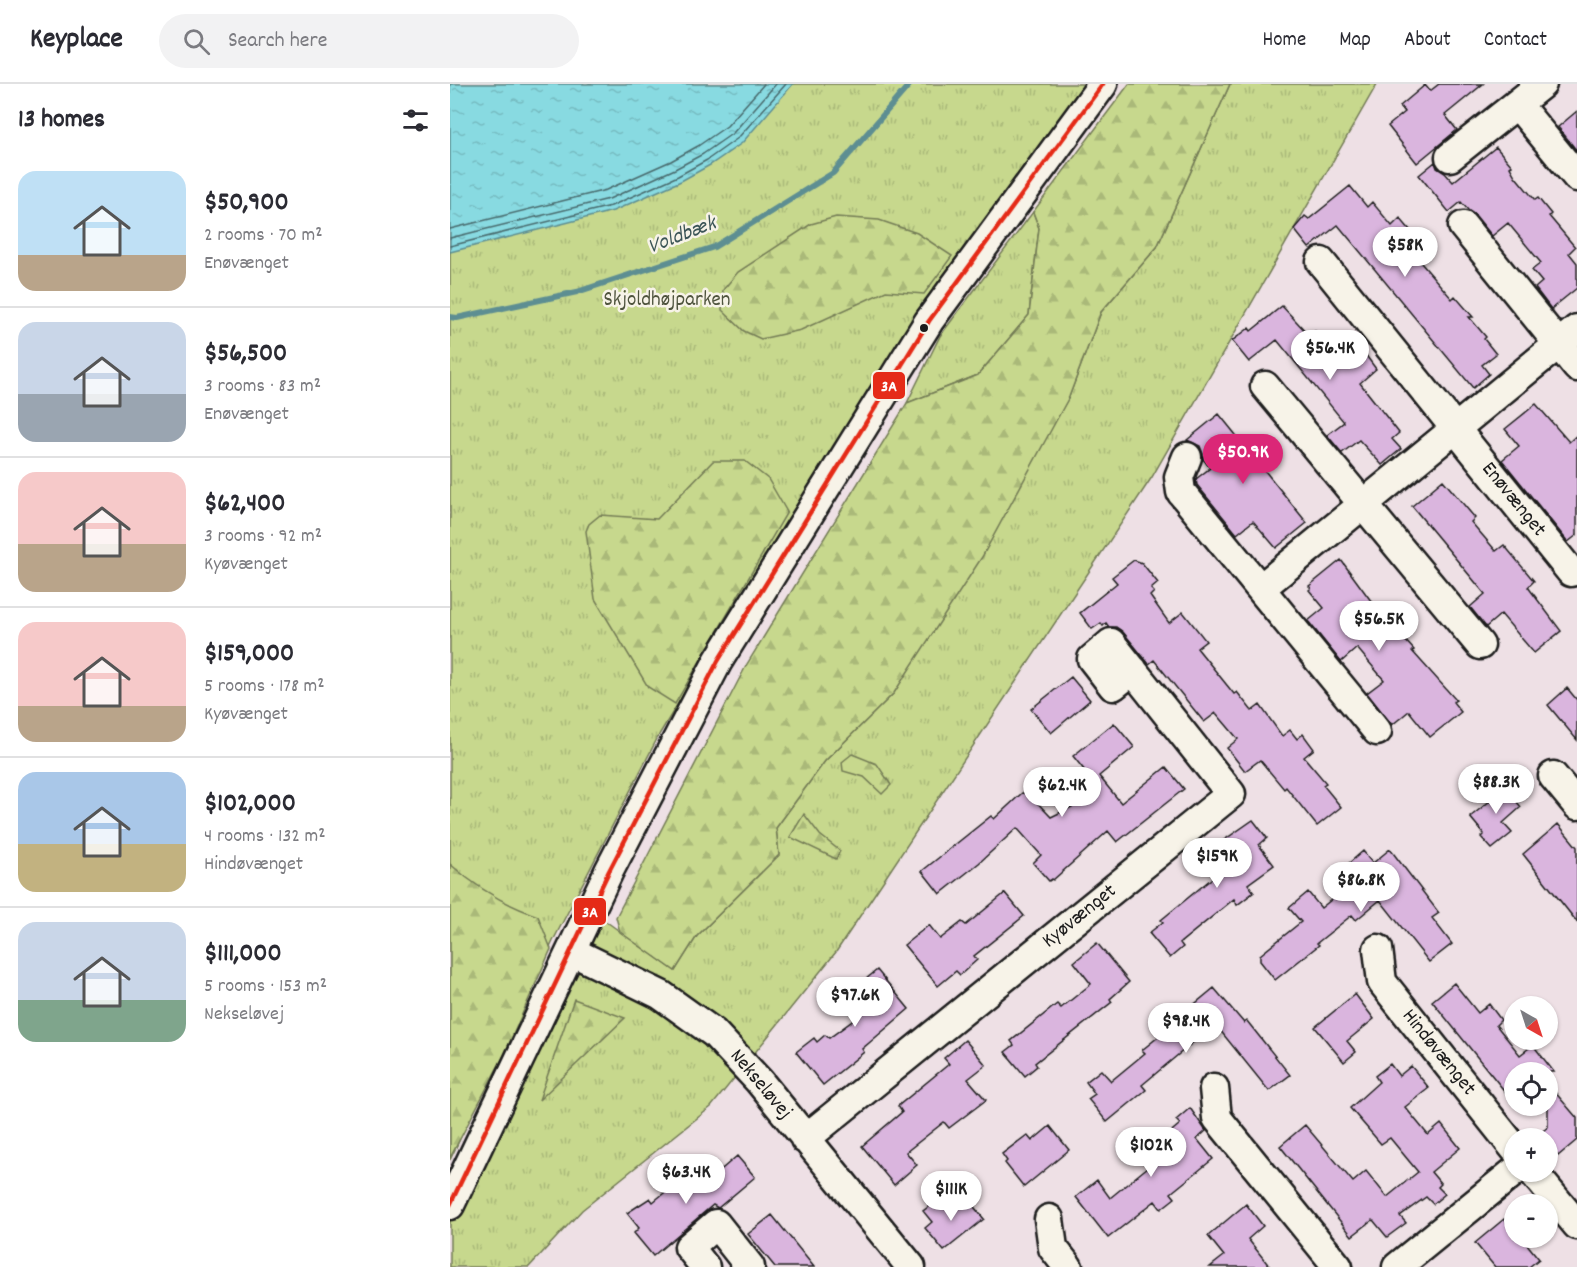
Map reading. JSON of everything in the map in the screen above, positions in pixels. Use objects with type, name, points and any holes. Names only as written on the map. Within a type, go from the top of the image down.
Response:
[{"type":"street","points":[[450,1204],[609,871],[724,651],[929,321],[1103,84]]},
{"type":"street","points":[[1450,157],[1542,84]]},
{"type":"street","points":[[1517,104],[1577,177]]},
{"type":"street","points":[[1463,226],[1568,337],[1577,367]]},
{"type":"street","name":"Enøvænget","points":[[1321,262],[1571,572]]},
{"type":"street","points":[[1261,588],[1568,337]]},
{"type":"street","points":[[1265,386],[1480,645]]},
{"type":"street","points":[[1187,457],[1179,477],[1181,492],[1377,731]]},
{"type":"street","name":"Kyøvænget","points":[[805,1139],[1232,794],[1133,670]]},
{"type":"street","points":[[1553,776],[1577,805]]},
{"type":"street","name":"Hindøvænget","points":[[1378,950],[1382,982],[1504,1135]]},
{"type":"street","name":"Nekseløvej","points":[[571,951],[661,995],[714,1033],[738,1057],[911,1267]]},
{"type":"street","points":[[1214,1088],[1217,1118],[1338,1267]]},
{"type":"street","points":[[1397,1267],[1504,1180]]},
{"type":"street","points":[[1541,1182],[1577,1225]]},
{"type":"street","points":[[1049,1219],[1053,1248],[1068,1267]]},
{"type":"street","points":[[705,1267],[689,1247],[716,1224],[750,1267]]},
{"type":"green space","name":"Skjoldhøjparken","points":[[450,84],[1084,84],[937,290],[817,473],[660,733],[554,939],[450,1160]]},
{"type":"green space","points":[[1129,84],[1230,84],[1157,247],[1101,312],[1069,397],[982,557],[894,693],[825,761],[776,828],[779,855],[697,936],[675,971],[620,932],[616,917],[747,664],[907,403],[978,375],[1029,315],[1039,228],[1033,212]]},
{"type":"green space","points":[[1230,84],[1377,84],[1152,477],[836,952],[711,1107],[582,1210],[529,1267],[450,1267],[450,1178],[604,920],[675,971],[697,936],[779,855],[776,828],[825,761],[894,693],[1069,397],[1101,312],[1157,247]]},
{"type":"green space","points":[[1033,212],[1039,228],[1029,315],[978,375],[907,403],[940,336]]},
{"type":"green space","points":[[836,217],[879,220],[917,233],[952,256],[924,294],[886,291],[801,330],[761,339],[744,331],[722,310],[723,290],[738,272],[811,224]]},
{"type":"green space","points":[[713,461],[745,461],[768,479],[787,512],[675,704],[648,687],[595,599],[586,531],[589,524],[600,515],[657,519]]},
{"type":"green space","points":[[852,754],[877,764],[891,785],[882,794],[864,777],[843,771],[842,762]]},
{"type":"green space","points":[[804,814],[820,835],[840,851],[836,859],[790,837]]},
{"type":"green space","points":[[450,864],[491,894],[538,916],[551,949],[504,1055],[450,1158]]},
{"type":"green space","points":[[574,999],[625,1018],[539,1100]]},
{"type":"water","points":[[450,84],[793,84],[742,143],[681,181],[613,211],[450,252]]},
{"type":"building","points":[[1439,84],[1483,84],[1445,115],[1457,130],[1417,163],[1388,126],[1405,112],[1400,106],[1425,85],[1430,91]]},
{"type":"building","points":[[1577,111],[1577,151],[1558,127]]},
{"type":"building","points":[[1496,147],[1512,166],[1510,167],[1515,176],[1535,200],[1538,198],[1551,214],[1549,216],[1575,247],[1569,253],[1577,263],[1577,288],[1551,309],[1535,288],[1542,282],[1532,270],[1541,263],[1508,223],[1492,236],[1461,202],[1449,212],[1419,175],[1435,162],[1437,168],[1453,182]]},
{"type":"building","points":[[1350,186],[1367,207],[1372,202],[1392,226],[1400,218],[1425,248],[1415,256],[1452,299],[1455,296],[1486,337],[1484,339],[1496,354],[1482,365],[1489,374],[1473,388],[1338,225],[1309,248],[1294,229],[1305,216],[1309,219]]},
{"type":"building","points":[[1282,306],[1309,335],[1315,331],[1334,354],[1353,338],[1376,369],[1360,383],[1399,433],[1392,439],[1401,449],[1382,465],[1359,440],[1342,453],[1327,435],[1344,422],[1277,340],[1249,362],[1232,341],[1249,328],[1251,331]]},
{"type":"building","points":[[1536,404],[1569,442],[1577,435],[1577,535],[1568,542],[1502,460],[1519,446],[1505,429]]},
{"type":"building","points":[[1219,414],[1307,523],[1276,548],[1253,521],[1237,534],[1197,485],[1196,479],[1210,468],[1203,459],[1200,446],[1187,440]]},
{"type":"building","points":[[1443,480],[1475,518],[1471,522],[1496,551],[1504,545],[1534,581],[1528,587],[1561,631],[1534,653],[1501,614],[1486,627],[1470,607],[1485,594],[1412,506]]},
{"type":"building","points":[[1134,560],[1142,563],[1158,583],[1151,589],[1154,592],[1150,596],[1169,623],[1183,612],[1206,641],[1197,648],[1234,694],[1237,692],[1252,711],[1260,705],[1282,736],[1290,730],[1297,739],[1303,734],[1314,749],[1304,757],[1326,783],[1323,785],[1341,807],[1317,826],[1286,787],[1284,789],[1260,760],[1245,771],[1227,748],[1238,739],[1216,713],[1204,722],[1154,660],[1149,664],[1123,632],[1116,627],[1109,627],[1106,623],[1103,626],[1101,623],[1092,629],[1080,613],[1117,583],[1112,577]]},
{"type":"building","points":[[1341,560],[1377,609],[1456,700],[1453,702],[1461,712],[1430,737],[1409,711],[1392,725],[1367,693],[1384,680],[1357,648],[1341,662],[1308,621],[1324,608],[1309,590],[1311,588],[1309,586]]},
{"type":"building","points":[[1071,677],[1090,700],[1051,733],[1031,709]]},
{"type":"building","points":[[1567,688],[1577,700],[1577,740],[1548,705]]},
{"type":"building","points":[[1114,723],[1134,747],[1099,776],[1121,803],[1166,767],[1184,789],[1117,842],[1108,831],[1053,880],[1049,881],[1033,863],[1041,855],[1017,828],[979,863],[940,894],[922,871],[991,816],[994,819],[1022,793],[1029,794],[1051,817],[1080,803],[1075,796],[1093,781],[1073,756]]},
{"type":"building","points":[[1499,780],[1521,807],[1503,823],[1512,833],[1492,849],[1481,837],[1484,834],[1470,817],[1491,800],[1485,792]]},
{"type":"building","points":[[1253,820],[1267,838],[1259,845],[1274,865],[1248,884],[1254,892],[1237,905],[1234,899],[1180,943],[1183,947],[1170,958],[1149,933],[1163,922],[1161,920],[1233,861],[1220,843]]},
{"type":"building","points":[[1558,824],[1577,847],[1577,922],[1523,854]]},
{"type":"building","points":[[1390,849],[1439,913],[1432,918],[1452,944],[1429,962],[1380,900],[1356,920],[1352,915],[1275,980],[1260,961],[1260,955],[1301,922],[1289,908],[1308,892],[1321,908],[1352,883],[1351,881],[1358,875],[1348,864],[1363,851],[1373,863]]},
{"type":"building","points":[[1005,893],[1024,916],[974,956],[977,960],[960,975],[956,971],[938,986],[904,945],[929,925],[940,939],[962,922],[966,925]]},
{"type":"building","points":[[1097,943],[1129,982],[1110,999],[1112,1002],[1035,1063],[1037,1066],[1025,1076],[1005,1052],[1014,1045],[1011,1041],[1057,1004],[1061,1008],[1091,984],[1074,962]]},
{"type":"building","points":[[877,970],[909,1009],[862,1049],[864,1052],[823,1085],[796,1052],[814,1038],[817,1042],[825,1035],[829,1038],[859,1016],[844,997]]},
{"type":"building","points":[[1454,983],[1478,1013],[1489,1004],[1501,1020],[1496,1025],[1504,1035],[1504,1050],[1516,1050],[1520,1055],[1526,1050],[1537,1050],[1546,1062],[1504,1062],[1504,1090],[1432,1001]]},
{"type":"building","points":[[1214,988],[1244,1023],[1247,1021],[1290,1075],[1269,1091],[1215,1024],[1142,1085],[1146,1090],[1107,1122],[1088,1099],[1095,1094],[1086,1082],[1101,1070],[1111,1081],[1145,1053],[1142,1050],[1163,1033],[1162,1031]]},
{"type":"building","points":[[1355,994],[1374,1019],[1347,1041],[1356,1052],[1344,1062],[1315,1027]]},
{"type":"building","points":[[965,1040],[986,1065],[968,1079],[986,1100],[949,1128],[944,1122],[906,1152],[917,1165],[894,1185],[862,1146],[902,1112],[898,1106],[949,1064],[944,1058]]},
{"type":"building","points":[[1390,1064],[1399,1076],[1411,1066],[1429,1088],[1405,1107],[1428,1135],[1441,1124],[1460,1148],[1431,1172],[1441,1184],[1438,1187],[1445,1194],[1433,1204],[1426,1197],[1400,1216],[1406,1223],[1387,1237],[1373,1220],[1352,1236],[1280,1146],[1305,1125],[1353,1182],[1366,1171],[1387,1197],[1418,1172],[1390,1138],[1381,1144],[1350,1108],[1379,1082],[1375,1076]]},
{"type":"building","points":[[1558,1096],[1577,1118],[1577,1140],[1558,1156],[1558,1128],[1548,1127],[1548,1116],[1558,1116]]},
{"type":"building","points":[[1190,1108],[1206,1131],[1197,1139],[1213,1159],[1171,1193],[1175,1198],[1161,1209],[1155,1201],[1108,1238],[1076,1197],[1097,1180],[1110,1198],[1154,1162],[1146,1153],[1180,1124],[1176,1120]]},
{"type":"building","points":[[1050,1126],[1069,1150],[1024,1187],[1005,1163],[1007,1161],[1002,1154],[1027,1135],[1032,1141]]},
{"type":"building","points":[[737,1156],[755,1177],[718,1208],[713,1205],[653,1256],[634,1233],[639,1228],[627,1213],[650,1198],[653,1202],[690,1172],[702,1186]]},
{"type":"building","points":[[965,1196],[984,1219],[944,1251],[925,1228],[932,1222],[923,1211],[939,1199],[948,1210]]},
{"type":"building","points":[[1246,1204],[1263,1226],[1248,1239],[1270,1267],[1210,1267],[1224,1256],[1208,1236]]},
{"type":"building","points":[[772,1215],[814,1267],[775,1267],[748,1234]]},
{"type":"building","points":[[1504,1219],[1504,1248],[1530,1248],[1539,1259],[1529,1267],[1495,1267],[1475,1243]]},
{"type":"waterway","name":"Voldbæk","points":[[450,317],[457,318],[577,292],[714,247],[833,173],[910,84]]},
{"type":"transit line","name":"3A","points":[[450,1205],[609,871],[718,661],[929,321],[1103,84]]}]
